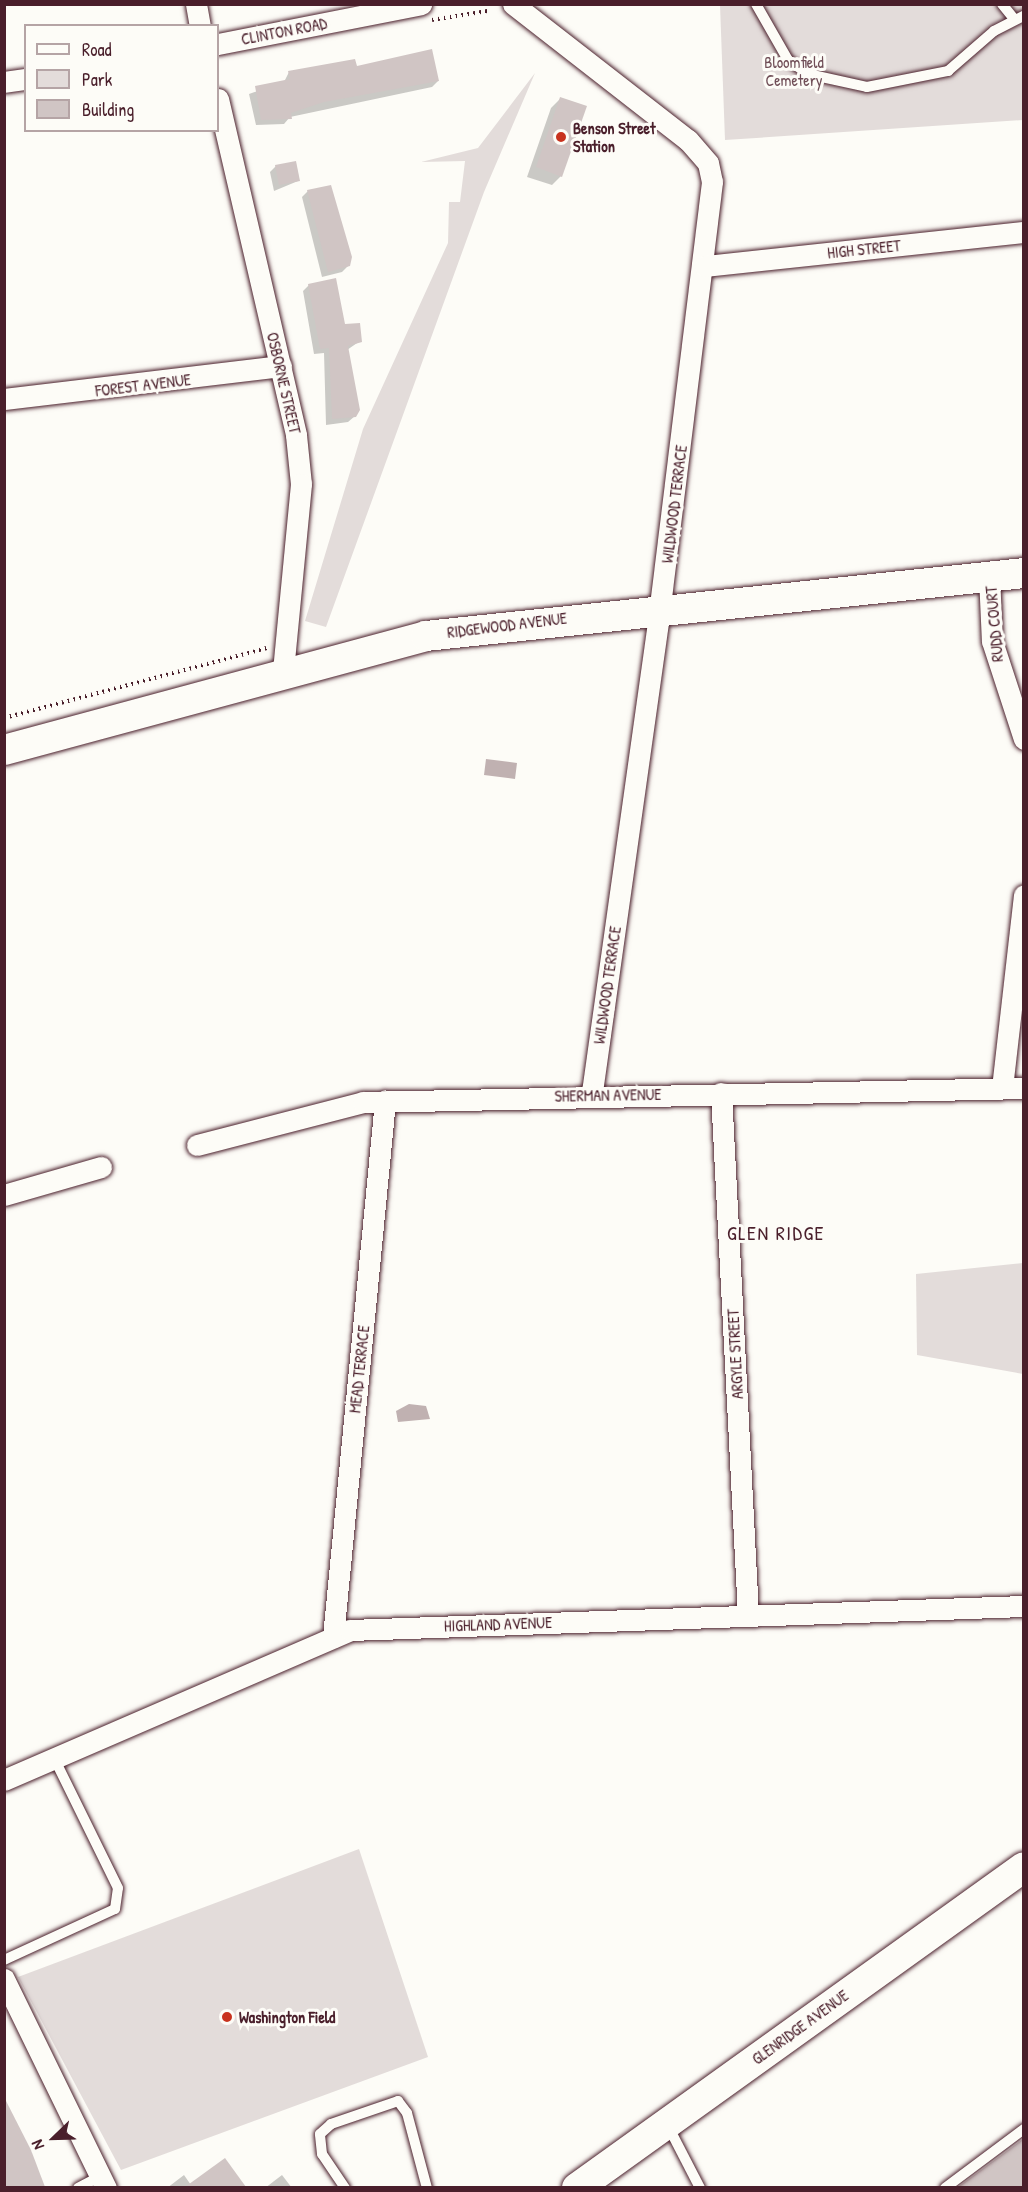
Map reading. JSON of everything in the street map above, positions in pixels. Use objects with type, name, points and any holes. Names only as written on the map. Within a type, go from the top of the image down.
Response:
[{"type":"street","points":[[196,4],[200,24]]},
{"type":"street","name":"CLINTON ROAD","points":[[219,44],[421,4]]},
{"type":"street","name":"WILDWOOD TERRACE","points":[[513,4],[688,140],[708,163],[712,182],[705,266],[592,1094]]},
{"type":"street","points":[[4,82],[24,79]]},
{"type":"street","name":"OSBORNE STREET","points":[[219,103],[281,366],[301,484],[292,669]]},
{"type":"street","name":"HIGH STREET","points":[[705,266],[1023,232]]},
{"type":"street","name":"FOREST AVENUE","points":[[4,399],[281,366]]},
{"type":"street","name":"RIDGEWOOD AVENUE","points":[[4,750],[292,669],[394,643],[660,608],[1023,573]]},
{"type":"street","name":"RUDD COURT","points":[[989,576],[992,640],[1023,739]]},
{"type":"street","points":[[1002,1088],[1023,894]]},
{"type":"street","name":"SHERMAN AVENUE","points":[[197,1145],[336,1108],[385,1101],[592,1094],[1023,1088]]},
{"type":"street","name":"ARGYLE STREET","points":[[721,1093],[748,1615]]},
{"type":"street","name":"MEAD TERRACE","points":[[333,1636],[385,1101]]},
{"type":"street","points":[[4,1195],[101,1167]]},
{"type":"street","name":"HIGHLAND AVENUE","points":[[4,1780],[350,1630],[1023,1606]]},
{"type":"street","name":"GLENRIDGE AVENUE","points":[[577,2187],[1023,1867]]},
{"type":"street","points":[[4,1979],[103,2182]]},
{"type":"lane","points":[[756,4],[788,60],[808,74],[867,87],[948,71],[1019,17],[1002,4]]},
{"type":"lane","points":[[4,1960],[115,1908],[118,1888],[54,1758]]},
{"type":"lane","points":[[345,2187],[322,2154],[320,2134],[331,2124],[398,2101],[427,2187]]},
{"type":"lane","points":[[666,2123],[700,2187]]},
{"type":"lane","points":[[945,2187],[1023,2129]]},
{"type":"lane","points":[[78,2187],[103,2182]]},
{"type":"path","points":[[4,718],[269,647],[270,637]]},
{"type":"green space","name":"Bloomfield Cemetery","points":[[720,5],[1023,5],[1023,120],[725,140]]},
{"type":"green space","points":[[535,73],[484,192],[326,627],[305,621],[363,429],[448,243],[449,202],[460,202],[465,161],[421,162],[478,148]]},
{"type":"green space","points":[[1023,1263],[1023,1374],[917,1355],[916,1274]]},
{"type":"green space","name":"Washington Field","points":[[359,1849],[428,2057],[121,2170],[18,1977]]},
{"type":"shaded area","points":[[486,759],[517,763],[515,779],[484,775]]},
{"type":"shaded area","points":[[409,1404],[426,1406],[430,1419],[398,1422],[396,1411]]},
{"type":"building","points":[[432,49],[439,81],[324,102],[291,113],[292,119],[261,120],[255,86],[290,79],[288,71],[355,59],[357,66]]},
{"type":"building","name":"Benson Street Station","points":[[560,97],[587,106],[562,177],[536,167]]},
{"type":"building","points":[[296,161],[300,181],[279,185],[275,165]]},
{"type":"building","points":[[331,185],[352,257],[350,266],[328,272],[307,190]]},
{"type":"building","points":[[336,278],[345,324],[360,323],[362,342],[348,346],[360,410],[356,417],[332,419],[329,348],[320,349],[308,284]]},
{"type":"building","points":[[4,2097],[31,2150],[45,2187],[4,2187]]},
{"type":"building","points":[[1023,2139],[1023,2187],[958,2187]]},
{"type":"building","points":[[225,2158],[246,2187],[185,2187]]},
{"type":"place","name":"Benson Street Station","points":[[561,137]]},
{"type":"place","name":"Washington Field","points":[[227,2017]]},
{"type":"district","name":"GLEN RIDGE","points":[[776,1232]]}]
